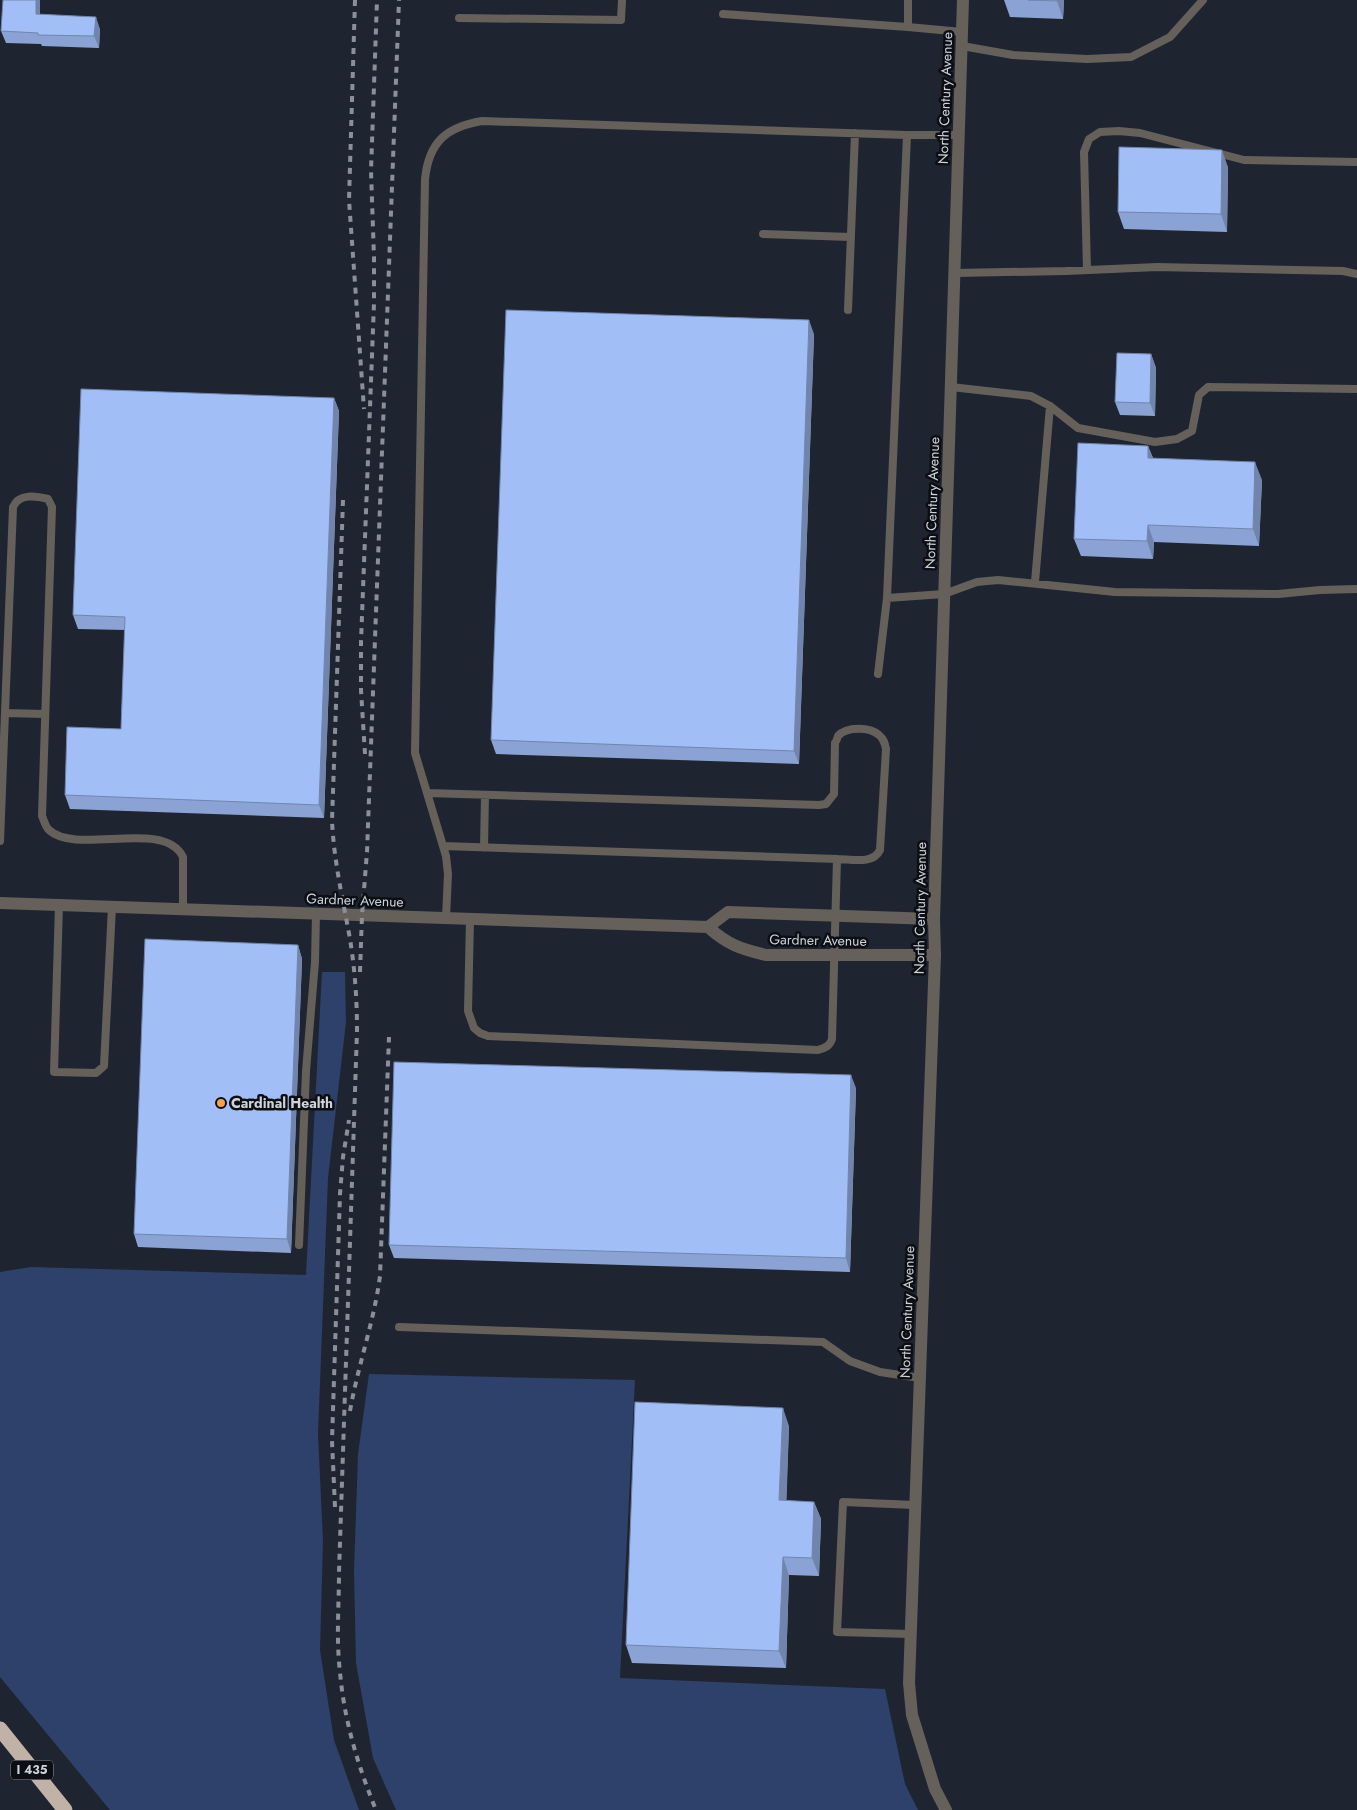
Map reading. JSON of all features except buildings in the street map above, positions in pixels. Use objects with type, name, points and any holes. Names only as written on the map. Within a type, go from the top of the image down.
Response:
[{"type":"highway","name":"I 435","points":[[0,1729],[65,1810]]},
{"type":"street","name":"North Century Avenue","points":[[946,1810],[935,1789],[912,1715],[909,1683],[935,955],[934,919],[964,0]]},
{"type":"street","name":"Gardner Avenue","points":[[0,903],[708,927],[721,938],[742,950],[766,955],[935,955]]},
{"type":"street","name":"Gardner Avenue","points":[[708,927],[728,912],[934,919]]},
{"type":"lane","points":[[460,18],[621,20],[622,0]]},
{"type":"lane","points":[[908,0],[908,27]]},
{"type":"lane","points":[[962,46],[1013,55],[1087,60],[1131,57],[1170,37],[1203,0]]},
{"type":"lane","points":[[723,14],[962,32]]},
{"type":"lane","points":[[446,918],[448,874],[443,846],[415,753],[424,179],[431,151],[439,140],[452,130],[466,124],[482,121],[959,135]]},
{"type":"lane","points":[[1088,270],[1084,152],[1089,139],[1100,132],[1140,133],[1244,160],[1357,162]]},
{"type":"lane","points":[[848,310],[854,133]]},
{"type":"lane","points":[[878,674],[887,598],[908,135]]},
{"type":"lane","points":[[763,234],[850,237]]},
{"type":"lane","points":[[955,274],[1157,267],[1343,271],[1357,274]]},
{"type":"lane","points":[[951,387],[1031,396],[1050,406],[1078,428],[1155,442],[1177,439],[1192,431],[1199,395],[1208,387],[1357,388]]},
{"type":"lane","points":[[1035,582],[1050,406]]},
{"type":"lane","points":[[0,841],[13,507],[15,502],[28,496],[48,499],[52,507],[42,816],[47,829],[66,838],[158,839],[175,846],[183,857],[183,909]]},
{"type":"lane","points":[[887,598],[944,594],[977,582],[998,580],[1035,582],[1115,592],[1278,594],[1357,589]]},
{"type":"lane","points":[[5,713],[45,714]]},
{"type":"lane","points":[[427,793],[819,805],[826,804],[834,794],[835,743],[838,736],[853,729],[868,730],[879,734],[884,740],[886,749],[880,850],[877,856],[870,860],[443,846]]},
{"type":"lane","points":[[484,848],[485,794]]},
{"type":"lane","points":[[470,919],[468,1011],[474,1028],[480,1033],[498,1038],[818,1050],[828,1046],[832,1039],[836,859]]},
{"type":"lane","points":[[58,905],[54,1072],[96,1073],[104,1066],[112,907]]},
{"type":"lane","points":[[299,1245],[305,1080],[315,962],[316,913]]},
{"type":"lane","points":[[399,1327],[823,1342],[850,1361],[880,1372],[920,1378]]},
{"type":"lane","points":[[910,1634],[837,1632],[843,1502],[915,1505]]},
{"type":"shaded area","points":[[322,972],[345,972],[346,1022],[328,1178],[318,1434],[323,1541],[320,1650],[334,1740],[359,1810],[110,1810],[0,1677],[0,1272],[31,1267],[306,1275]]},
{"type":"shaded area","points":[[369,1374],[635,1380],[620,1678],[885,1689],[905,1784],[918,1810],[396,1810],[373,1758],[356,1663],[354,1571],[358,1454]]},
{"type":"railway","points":[[355,0],[349,200],[364,409]]},
{"type":"railway","points":[[365,754],[361,690],[361,642],[374,303],[371,171],[377,0]]},
{"type":"railway","points":[[360,972],[367,852],[399,0]]},
{"type":"railway","points":[[343,500],[332,821],[337,866],[353,962],[357,1031],[338,1647],[342,1690],[348,1725],[363,1777],[376,1810]]},
{"type":"railway","points":[[350,1411],[374,1310],[380,1276],[389,1037]]},
{"type":"railway","points":[[335,1507],[332,1441],[340,1194],[349,1120]]},
{"type":"place","name":"Cardinal Health","points":[[221,1103]]}]
